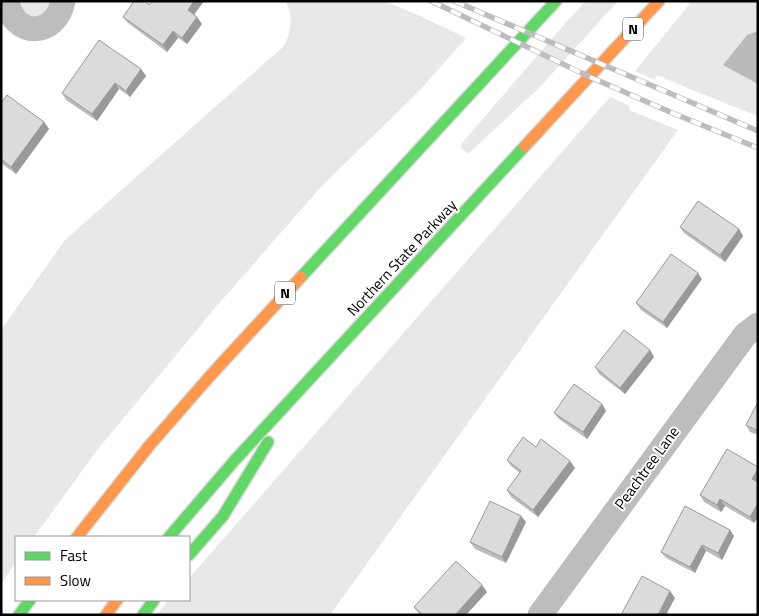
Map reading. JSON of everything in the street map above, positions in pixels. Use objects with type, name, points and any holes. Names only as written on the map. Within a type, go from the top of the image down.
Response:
[{"type":"highway","name":"N","points":[[78,536],[149,446],[210,376],[556,1]]},
{"type":"highway","name":"Northern State Parkway","points":[[170,536],[235,460],[659,1]]},
{"type":"highway","points":[[190,554],[223,516],[301,388]]},
{"type":"highway","points":[[19,615],[29,601]]},
{"type":"highway","points":[[106,615],[117,601]]},
{"type":"highway","points":[[143,615],[153,601]]},
{"type":"street","points":[[5,9],[20,25],[39,29],[49,26],[56,19],[61,11],[63,1]]},
{"type":"street","name":"Peachtree Lane","points":[[540,615],[745,335],[758,326]]},
{"type":"shaded area","points":[[12,1],[58,1],[34,23]]},
{"type":"shaded area","points":[[285,1],[384,1],[466,38],[420,90],[320,188],[215,308],[98,449],[35,536],[15,536],[15,563],[1,584],[1,330],[65,240],[284,46],[290,24],[288,6]]},
{"type":"shaded area","points":[[586,1],[618,1],[540,87],[468,154],[461,148],[462,143]]},
{"type":"shaded area","points":[[692,1],[758,1],[758,116],[657,75],[655,80],[635,71]]},
{"type":"shaded area","points":[[758,31],[758,84],[723,65],[747,35]]},
{"type":"shaded area","points":[[610,97],[630,106],[629,110],[678,130],[330,615],[156,615],[168,601],[190,601],[190,577]]},
{"type":"building","points":[[134,1],[145,1],[149,5],[152,1],[194,1],[188,10],[197,17],[182,38],[173,31],[163,45],[123,17]]},
{"type":"building","points":[[99,40],[141,69],[126,91],[115,83],[92,114],[62,93]]},
{"type":"building","points":[[7,95],[44,122],[11,167],[1,159],[1,103]]},
{"type":"building","points":[[698,201],[739,229],[720,255],[680,227]]},
{"type":"building","points":[[671,254],[698,273],[663,322],[636,303]]},
{"type":"building","points":[[624,330],[650,350],[620,388],[595,367]]},
{"type":"building","points":[[574,384],[602,404],[583,432],[554,413]]},
{"type":"building","points":[[758,402],[758,431],[746,425]]},
{"type":"building","points":[[523,437],[536,447],[541,439],[570,461],[533,510],[507,490],[521,471],[507,460]]},
{"type":"building","points":[[727,449],[758,467],[752,479],[758,482],[758,503],[750,517],[720,499],[717,505],[700,495]]},
{"type":"building","points":[[490,501],[521,516],[502,557],[470,542]]},
{"type":"building","points":[[685,506],[730,530],[718,553],[702,545],[690,567],[661,552]]},
{"type":"building","points":[[456,561],[482,585],[455,615],[423,615],[414,607]]},
{"type":"building","points":[[642,576],[670,591],[658,615],[624,615],[622,613]]},
{"type":"railway","points":[[431,1],[590,77],[758,148]]},
{"type":"railway","points":[[454,1],[758,131]]},
{"type":"traffic: fast","points":[[301,277],[556,1]]},
{"type":"traffic: fast","points":[[170,536],[235,460],[525,146]]},
{"type":"traffic: fast","points":[[190,554],[223,516],[268,442]]},
{"type":"traffic: fast","points":[[19,615],[29,601]]},
{"type":"traffic: fast","points":[[143,615],[153,601]]},
{"type":"traffic: slow","points":[[525,146],[659,1]]},
{"type":"traffic: slow","points":[[78,536],[149,446],[301,277]]},
{"type":"traffic: slow","points":[[106,615],[116,601]]}]
